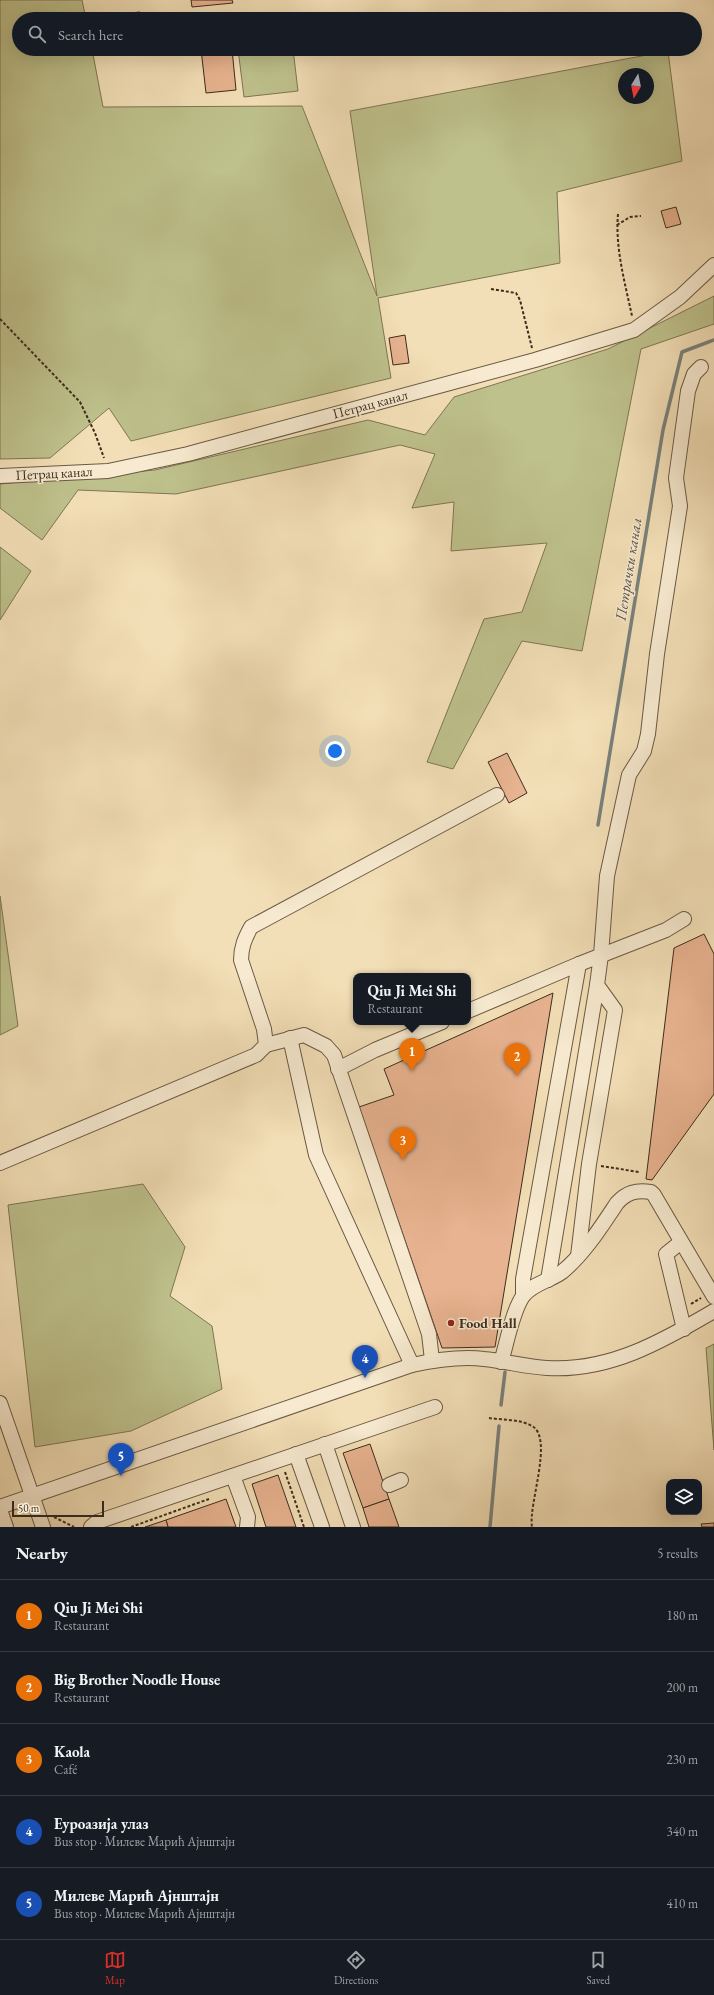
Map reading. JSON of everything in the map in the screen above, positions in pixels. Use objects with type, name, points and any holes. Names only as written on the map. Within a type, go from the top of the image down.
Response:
[{"type":"street","name":"Петрац канал","points":[[0,476],[108,471],[188,454],[535,360],[634,330],[680,297],[714,265]]},
{"type":"street","points":[[548,1280],[597,985],[601,955],[607,876],[629,775],[644,751],[648,734],[657,654],[680,506],[676,478],[688,391],[694,374],[701,367]]},
{"type":"street","points":[[266,1045],[264,1029],[241,960],[241,950],[251,927],[497,795]]},
{"type":"street","points":[[471,1010],[601,955],[666,930],[684,919]]},
{"type":"street","points":[[523,1296],[523,1279],[579,964]]},
{"type":"street","points":[[578,1256],[589,1164],[615,1010],[597,985]]},
{"type":"street","points":[[338,1069],[375,1050],[435,1025]]},
{"type":"street","points":[[0,1163],[256,1055],[266,1045],[304,1035],[326,1046],[334,1055],[429,1334],[432,1360]]},
{"type":"street","points":[[290,1038],[316,1155],[412,1365]]},
{"type":"street","points":[[501,1362],[518,1306],[523,1296],[529,1289],[561,1272],[578,1256],[616,1203],[629,1193],[639,1191],[651,1192],[712,1295]]},
{"type":"street","points":[[681,1242],[666,1254],[684,1329]]},
{"type":"street","points":[[6,1527],[0,1509],[32,1496],[412,1365],[432,1360],[483,1359],[547,1368],[586,1366],[614,1360],[638,1352],[684,1329],[714,1311]]},
{"type":"street","points":[[0,1403],[43,1527]]},
{"type":"street","points":[[91,1527],[97,1522],[435,1406]]},
{"type":"street","points":[[325,1444],[353,1527]]},
{"type":"street","points":[[296,1454],[322,1527]]},
{"type":"street","points":[[233,1476],[248,1517],[247,1527]]},
{"type":"path","points":[[618,214],[617,225],[621,266],[634,330]]},
{"type":"path","points":[[617,225],[630,218],[641,216]]},
{"type":"path","points":[[491,289],[516,293],[535,360]]},
{"type":"path","points":[[0,319],[80,402],[95,433],[108,471]]},
{"type":"path","points":[[679,1311],[712,1295]]},
{"type":"path","points":[[489,1418],[526,1423],[537,1430],[542,1448],[532,1527]]},
{"type":"path","points":[[49,1514],[74,1527]]},
{"type":"green space","points":[[0,0],[82,0],[85,12],[12,12],[12,56],[93,56],[103,107],[302,106],[377,296],[350,111],[642,56],[669,56],[682,161],[557,192],[560,263],[378,298],[391,378],[131,441],[109,408],[50,458],[0,459]]},
{"type":"green space","points":[[239,56],[294,56],[298,91],[244,97]]},
{"type":"green space","points":[[714,296],[714,324],[641,349],[582,651],[522,641],[453,769],[427,762],[484,619],[522,612],[547,543],[451,551],[454,502],[412,508],[435,454],[400,445],[176,494],[78,490],[42,540],[0,508],[0,484],[155,470],[368,420],[425,435],[454,397],[608,349]]},
{"type":"green space","points":[[0,547],[31,571],[0,620]]},
{"type":"green space","points":[[0,896],[18,1026],[0,1035]]},
{"type":"green space","points":[[143,1184],[185,1247],[170,1296],[212,1326],[222,1389],[131,1431],[35,1447],[8,1205]]},
{"type":"green space","points":[[714,1344],[714,1450],[706,1348]]},
{"type":"building","points":[[191,0],[232,0],[233,3],[192,7]]},
{"type":"building","points":[[202,56],[233,56],[236,90],[206,93]]},
{"type":"building","points":[[676,207],[681,224],[666,228],[661,211]]},
{"type":"building","points":[[405,335],[409,363],[393,365],[389,338]]},
{"type":"building","points":[[507,753],[527,793],[509,803],[488,762]]},
{"type":"building","points":[[704,934],[714,954],[714,1094],[652,1180],[646,1179],[674,948]]},
{"type":"building","points":[[553,993],[495,1347],[442,1348],[359,1107],[394,1095],[384,1069]]},
{"type":"building","points":[[370,1444],[389,1499],[363,1508],[343,1453]]},
{"type":"building","points":[[278,1475],[296,1527],[266,1527],[252,1484]]},
{"type":"building","points":[[226,1499],[236,1527],[168,1527],[166,1520]]},
{"type":"building","points":[[389,1499],[399,1527],[369,1527],[363,1508]]},
{"type":"building","points":[[166,1520],[168,1527],[145,1527]]},
{"type":"building","points":[[714,1523],[714,1527],[702,1527],[701,1524]]},
{"type":"waterway","name":"Петрачки канал","points":[[598,825],[663,430],[682,352],[714,340]]},
{"type":"waterway","name":"Петрачки канал","points":[[501,1405],[505,1372]]},
{"type":"waterway","name":"Петрачки канал","points":[[490,1527],[499,1426]]},
{"type":"place","name":"Qiu Ji Mei Shi","points":[[412,1071]]},
{"type":"place","name":"Big Brother Noodle House","points":[[517,1076]]},
{"type":"place","name":"Kaola","points":[[403,1160]]},
{"type":"place","name":"Food Hall","points":[[451,1323]]},
{"type":"place","name":"Еуроазија улаз","points":[[365,1378]]},
{"type":"place","name":"Милеве Марић Ајнштајн","points":[[121,1476]]}]
